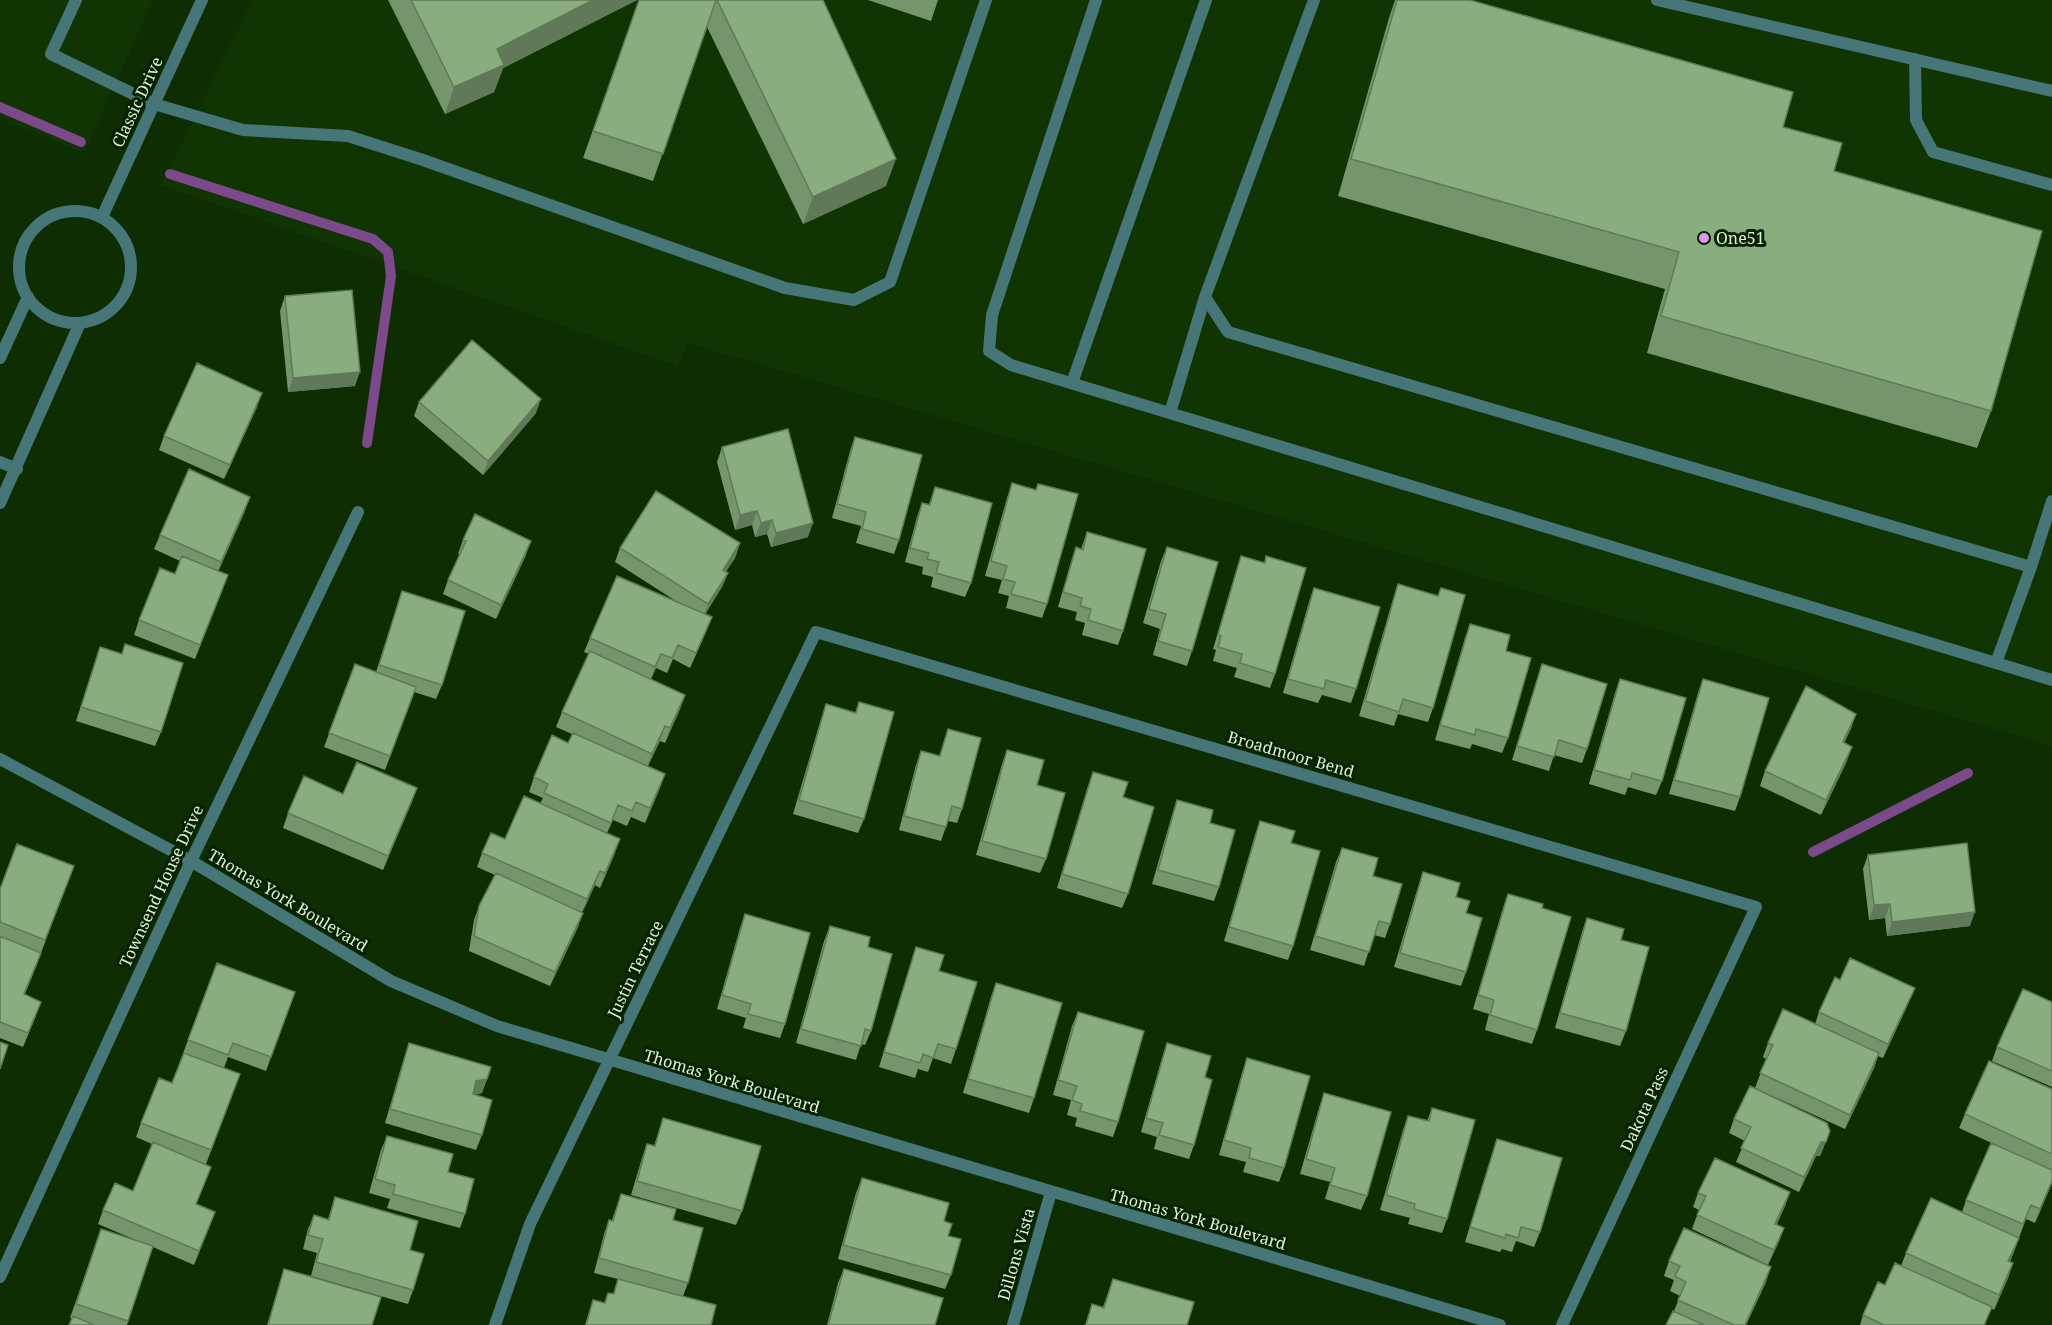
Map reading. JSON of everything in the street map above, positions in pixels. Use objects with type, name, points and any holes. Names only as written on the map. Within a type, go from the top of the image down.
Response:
[{"type":"street","points":[[76,0],[51,54],[154,104],[243,130],[348,136],[423,159],[785,288],[854,300],[890,282],[986,0]]},
{"type":"street","name":"Classic Drive","points":[[102,217],[202,0]]},
{"type":"street","points":[[1095,0],[992,315],[989,351],[1011,365],[2052,680]]},
{"type":"street","points":[[1072,383],[1206,0]]},
{"type":"street","points":[[1170,413],[1205,297],[1314,0]]},
{"type":"street","points":[[1657,0],[2052,91]]},
{"type":"street","points":[[1915,59],[1916,120],[1933,152],[2052,185]]},
{"type":"street","points":[[70,211],[87,212],[102,217],[115,227],[128,247],[132,270],[129,286],[121,300],[110,312],[96,319],[80,323],[65,322],[50,317],[28,297],[21,282],[19,266],[21,249],[29,234],[40,222],[70,211]]},
{"type":"street","points":[[0,358],[28,297]]},
{"type":"street","points":[[1205,297],[1228,332],[2031,567]]},
{"type":"street","points":[[0,503],[80,323]]},
{"type":"street","points":[[0,462],[17,469]]},
{"type":"street","points":[[1996,663],[2052,501]]},
{"type":"street","name":"Townsend House Drive","points":[[0,1277],[190,861],[358,512]]},
{"type":"street","name":"Broadmoor Bend","points":[[816,632],[1756,907]]},
{"type":"street","name":"Justin Terrace","points":[[495,1325],[530,1224],[816,632]]},
{"type":"street","name":"Thomas York Boulevard","points":[[0,759],[190,861],[391,981],[497,1026],[608,1061],[1500,1325]]},
{"type":"street","name":"Dakota Pass","points":[[1562,1325],[1756,907]]},
{"type":"street","name":"Dillons Vista","points":[[1012,1325],[1051,1192]]},
{"type":"shaded area","points":[[0,0],[153,0],[84,153],[0,118]]},
{"type":"shaded area","points":[[253,0],[2052,0],[2052,746],[688,343],[677,366],[161,185]]},
{"type":"building","points":[[411,0],[593,0],[497,49],[504,65],[454,87]]},
{"type":"building","points":[[639,0],[716,0],[663,154],[593,131]]},
{"type":"building","points":[[717,0],[823,0],[896,159],[813,197]]},
{"type":"building","name":"One51","points":[[1397,0],[1470,0],[1793,92],[1783,127],[1842,143],[1834,171],[2042,231],[1991,411],[1661,316],[1679,252],[1351,159]]},
{"type":"building","points":[[352,290],[360,372],[293,378],[285,296]]},
{"type":"building","points":[[472,340],[541,399],[488,461],[419,402]]},
{"type":"building","points":[[197,363],[262,393],[230,465],[164,436]]},
{"type":"building","points":[[788,429],[813,523],[776,533],[772,520],[761,523],[757,511],[740,515],[722,447]]},
{"type":"building","points":[[855,437],[922,455],[899,540],[862,529],[866,512],[837,504]]},
{"type":"building","points":[[189,469],[250,497],[221,562],[160,535]]},
{"type":"building","points":[[1012,483],[1036,490],[1038,484],[1078,494],[1047,604],[1011,594],[1015,582],[1003,579],[1007,566],[991,561]]},
{"type":"building","points":[[935,487],[992,503],[971,583],[936,573],[939,562],[927,559],[929,553],[910,548],[922,503],[930,505]]},
{"type":"building","points":[[656,491],[740,543],[723,570],[728,573],[708,604],[620,548]]},
{"type":"building","points":[[475,514],[531,541],[501,605],[448,580],[466,541],[463,540]]},
{"type":"building","points":[[1087,532],[1146,549],[1123,631],[1088,620],[1091,609],[1080,606],[1082,598],[1063,592],[1076,547],[1083,550]]},
{"type":"building","points":[[1167,547],[1218,562],[1192,651],[1158,641],[1166,614],[1149,609]]},
{"type":"building","points":[[182,556],[228,575],[200,645],[139,620],[160,568],[175,574]]},
{"type":"building","points":[[1241,556],[1265,563],[1266,556],[1306,568],[1275,674],[1240,663],[1242,654],[1218,647],[1221,636],[1218,634]]},
{"type":"building","points":[[617,576],[712,617],[696,653],[678,645],[672,658],[661,654],[655,667],[590,638]]},
{"type":"building","points":[[1398,584],[1438,596],[1441,588],[1465,595],[1433,708],[1403,699],[1399,712],[1365,701]]},
{"type":"building","points":[[1314,588],[1380,607],[1356,689],[1326,680],[1324,689],[1288,679]]},
{"type":"building","points":[[402,591],[465,611],[442,685],[379,665]]},
{"type":"building","points":[[1470,624],[1510,635],[1506,651],[1531,658],[1508,738],[1476,729],[1475,735],[1440,725]]},
{"type":"building","points":[[125,644],[183,663],[161,732],[81,707],[100,647],[122,654]]},
{"type":"building","points":[[590,651],[685,695],[670,728],[665,726],[652,754],[562,712]]},
{"type":"building","points":[[355,664],[416,687],[390,756],[329,733]]},
{"type":"building","points":[[1542,664],[1607,684],[1587,749],[1559,740],[1554,757],[1517,746]]},
{"type":"building","points":[[1620,679],[1686,698],[1662,781],[1632,773],[1630,780],[1594,770]]},
{"type":"building","points":[[1703,679],[1769,698],[1740,797],[1674,780]]},
{"type":"building","points":[[1806,686],[1856,714],[1843,742],[1852,747],[1826,800],[1765,771]]},
{"type":"building","points":[[859,702],[894,712],[864,819],[799,800],[826,704],[856,713]]},
{"type":"building","points":[[948,729],[981,738],[962,809],[952,806],[946,827],[904,816],[921,751],[940,756]]},
{"type":"building","points":[[573,733],[665,774],[650,808],[636,802],[632,811],[618,805],[611,823],[544,793],[548,784],[534,777],[552,735],[568,743]]},
{"type":"building","points":[[1007,750],[1044,760],[1037,785],[1065,793],[1046,859],[982,841]]},
{"type":"building","points":[[357,762],[417,788],[388,856],[288,813],[304,776],[343,794]]},
{"type":"building","points":[[1093,772],[1128,782],[1123,797],[1154,807],[1128,894],[1062,874]]},
{"type":"building","points":[[524,796],[620,839],[605,873],[600,871],[587,899],[482,853],[491,833],[505,839]]},
{"type":"building","points":[[1177,800],[1213,810],[1210,823],[1235,830],[1219,887],[1158,870]]},
{"type":"building","points":[[1260,821],[1295,831],[1291,843],[1320,851],[1293,946],[1229,927]]},
{"type":"building","points":[[1967,843],[1975,912],[1892,922],[1890,904],[1874,905],[1868,855]]},
{"type":"building","points":[[17,844],[74,866],[45,940],[0,922],[0,889]]},
{"type":"building","points":[[1342,848],[1378,858],[1373,876],[1402,884],[1390,924],[1379,921],[1369,952],[1315,936]]},
{"type":"building","points":[[1423,872],[1460,883],[1456,897],[1470,901],[1466,913],[1482,918],[1466,972],[1400,953]]},
{"type":"building","points":[[496,873],[583,913],[555,972],[474,936],[479,906]]},
{"type":"building","points":[[1508,894],[1543,904],[1542,908],[1571,917],[1537,1030],[1490,1015],[1494,1000],[1478,995]]},
{"type":"building","points":[[745,914],[810,933],[785,1024],[748,1014],[751,1004],[722,995]]},
{"type":"building","points":[[1587,918],[1624,929],[1621,940],[1649,947],[1626,1031],[1560,1013]]},
{"type":"building","points":[[830,926],[870,937],[868,947],[892,954],[871,1031],[865,1029],[861,1046],[801,1029]]},
{"type":"building","points":[[0,936],[41,953],[24,994],[41,1002],[28,1033],[0,1022]]},
{"type":"building","points":[[916,947],[944,955],[939,971],[977,982],[956,1049],[938,1044],[933,1058],[923,1054],[920,1063],[884,1052]]},
{"type":"building","points":[[1850,958],[1915,988],[1888,1044],[1819,1012],[1835,977],[1840,980]]},
{"type":"building","points":[[217,963],[295,992],[271,1057],[233,1043],[228,1055],[188,1040]]},
{"type":"building","points":[[996,983],[1062,1003],[1034,1098],[968,1079]]},
{"type":"building","points":[[2023,989],[2052,1002],[2052,1071],[1997,1047]]},
{"type":"building","points":[[1783,1009],[1879,1053],[1850,1115],[1760,1073],[1773,1045],[1768,1043]]},
{"type":"building","points":[[1078,1012],[1144,1031],[1118,1122],[1080,1111],[1082,1104],[1072,1100],[1077,1086],[1058,1080]]},
{"type":"building","points":[[0,1042],[8,1045],[0,1069]]},
{"type":"building","points":[[409,1043],[491,1067],[487,1079],[476,1081],[473,1094],[492,1100],[482,1135],[390,1109]]},
{"type":"building","points":[[1167,1043],[1211,1056],[1205,1077],[1212,1080],[1194,1145],[1159,1135],[1163,1123],[1146,1118]]},
{"type":"building","points":[[184,1053],[240,1074],[211,1150],[141,1123],[159,1078],[172,1083]]},
{"type":"building","points":[[1247,1058],[1310,1076],[1284,1168],[1249,1158],[1251,1148],[1224,1140]]},
{"type":"building","points":[[1989,1061],[2052,1089],[2052,1154],[1965,1114]]},
{"type":"building","points":[[1750,1086],[1827,1123],[1830,1131],[1826,1142],[1821,1142],[1804,1177],[1741,1148],[1751,1127],[1734,1119]]},
{"type":"building","points":[[1324,1093],[1391,1112],[1367,1196],[1330,1185],[1335,1168],[1306,1159]]},
{"type":"building","points":[[1432,1108],[1475,1120],[1447,1219],[1414,1209],[1415,1204],[1386,1195],[1408,1116],[1429,1121]]},
{"type":"building","points":[[663,1118],[761,1146],[742,1211],[637,1181],[647,1144],[655,1146]]},
{"type":"building","points":[[387,1136],[453,1154],[448,1172],[474,1179],[465,1214],[393,1194],[395,1185],[375,1179]]},
{"type":"building","points":[[1497,1139],[1562,1158],[1540,1232],[1521,1227],[1518,1238],[1506,1234],[1505,1238],[1470,1227]]},
{"type":"building","points":[[153,1142],[211,1167],[196,1204],[215,1212],[199,1251],[103,1210],[115,1183],[133,1191]]},
{"type":"building","points":[[1991,1143],[2052,1170],[2052,1181],[2040,1209],[2031,1205],[2023,1224],[1966,1200]]},
{"type":"building","points":[[1715,1158],[1790,1192],[1775,1224],[1784,1228],[1774,1250],[1697,1215],[1706,1196],[1698,1193]]},
{"type":"building","points":[[862,1178],[949,1203],[944,1221],[952,1224],[948,1236],[961,1239],[951,1275],[843,1245]]},
{"type":"building","points":[[621,1194],[676,1209],[673,1220],[703,1228],[688,1283],[599,1258],[609,1220],[613,1221]]},
{"type":"building","points":[[335,1197],[418,1221],[410,1250],[424,1254],[413,1290],[316,1262],[323,1239],[308,1235],[314,1215],[329,1220]]},
{"type":"building","points":[[1931,1198],[2019,1238],[2008,1261],[2013,1263],[1999,1295],[1906,1253]]},
{"type":"building","points":[[1684,1228],[1771,1267],[1745,1325],[1734,1325],[1678,1300],[1686,1282],[1675,1276],[1680,1266],[1669,1261]]},
{"type":"building","points":[[101,1229],[153,1246],[128,1321],[76,1304]]},
{"type":"building","points":[[1895,1263],[1992,1307],[1984,1325],[1884,1325],[1863,1315],[1878,1282],[1885,1285]]},
{"type":"building","points":[[284,1269],[381,1297],[372,1325],[268,1325]]},
{"type":"building","points":[[844,1269],[943,1298],[935,1325],[828,1325]]},
{"type":"building","points":[[618,1279],[716,1305],[711,1325],[586,1325],[593,1300],[605,1303],[608,1293],[614,1294]]},
{"type":"building","points":[[1113,1279],[1194,1302],[1187,1325],[1086,1325],[1092,1304],[1104,1308]]},
{"type":"building","points":[[1673,1311],[1704,1325],[1666,1325]]},
{"type":"building","points":[[73,1316],[94,1325],[69,1325]]},
{"type":"waterway","points":[[0,107],[81,142]]},
{"type":"waterway","points":[[170,174],[373,239],[388,252],[391,276],[367,443]]},
{"type":"waterway","points":[[1813,852],[1968,773]]},
{"type":"place","name":"One51","points":[[1704,238]]}]
